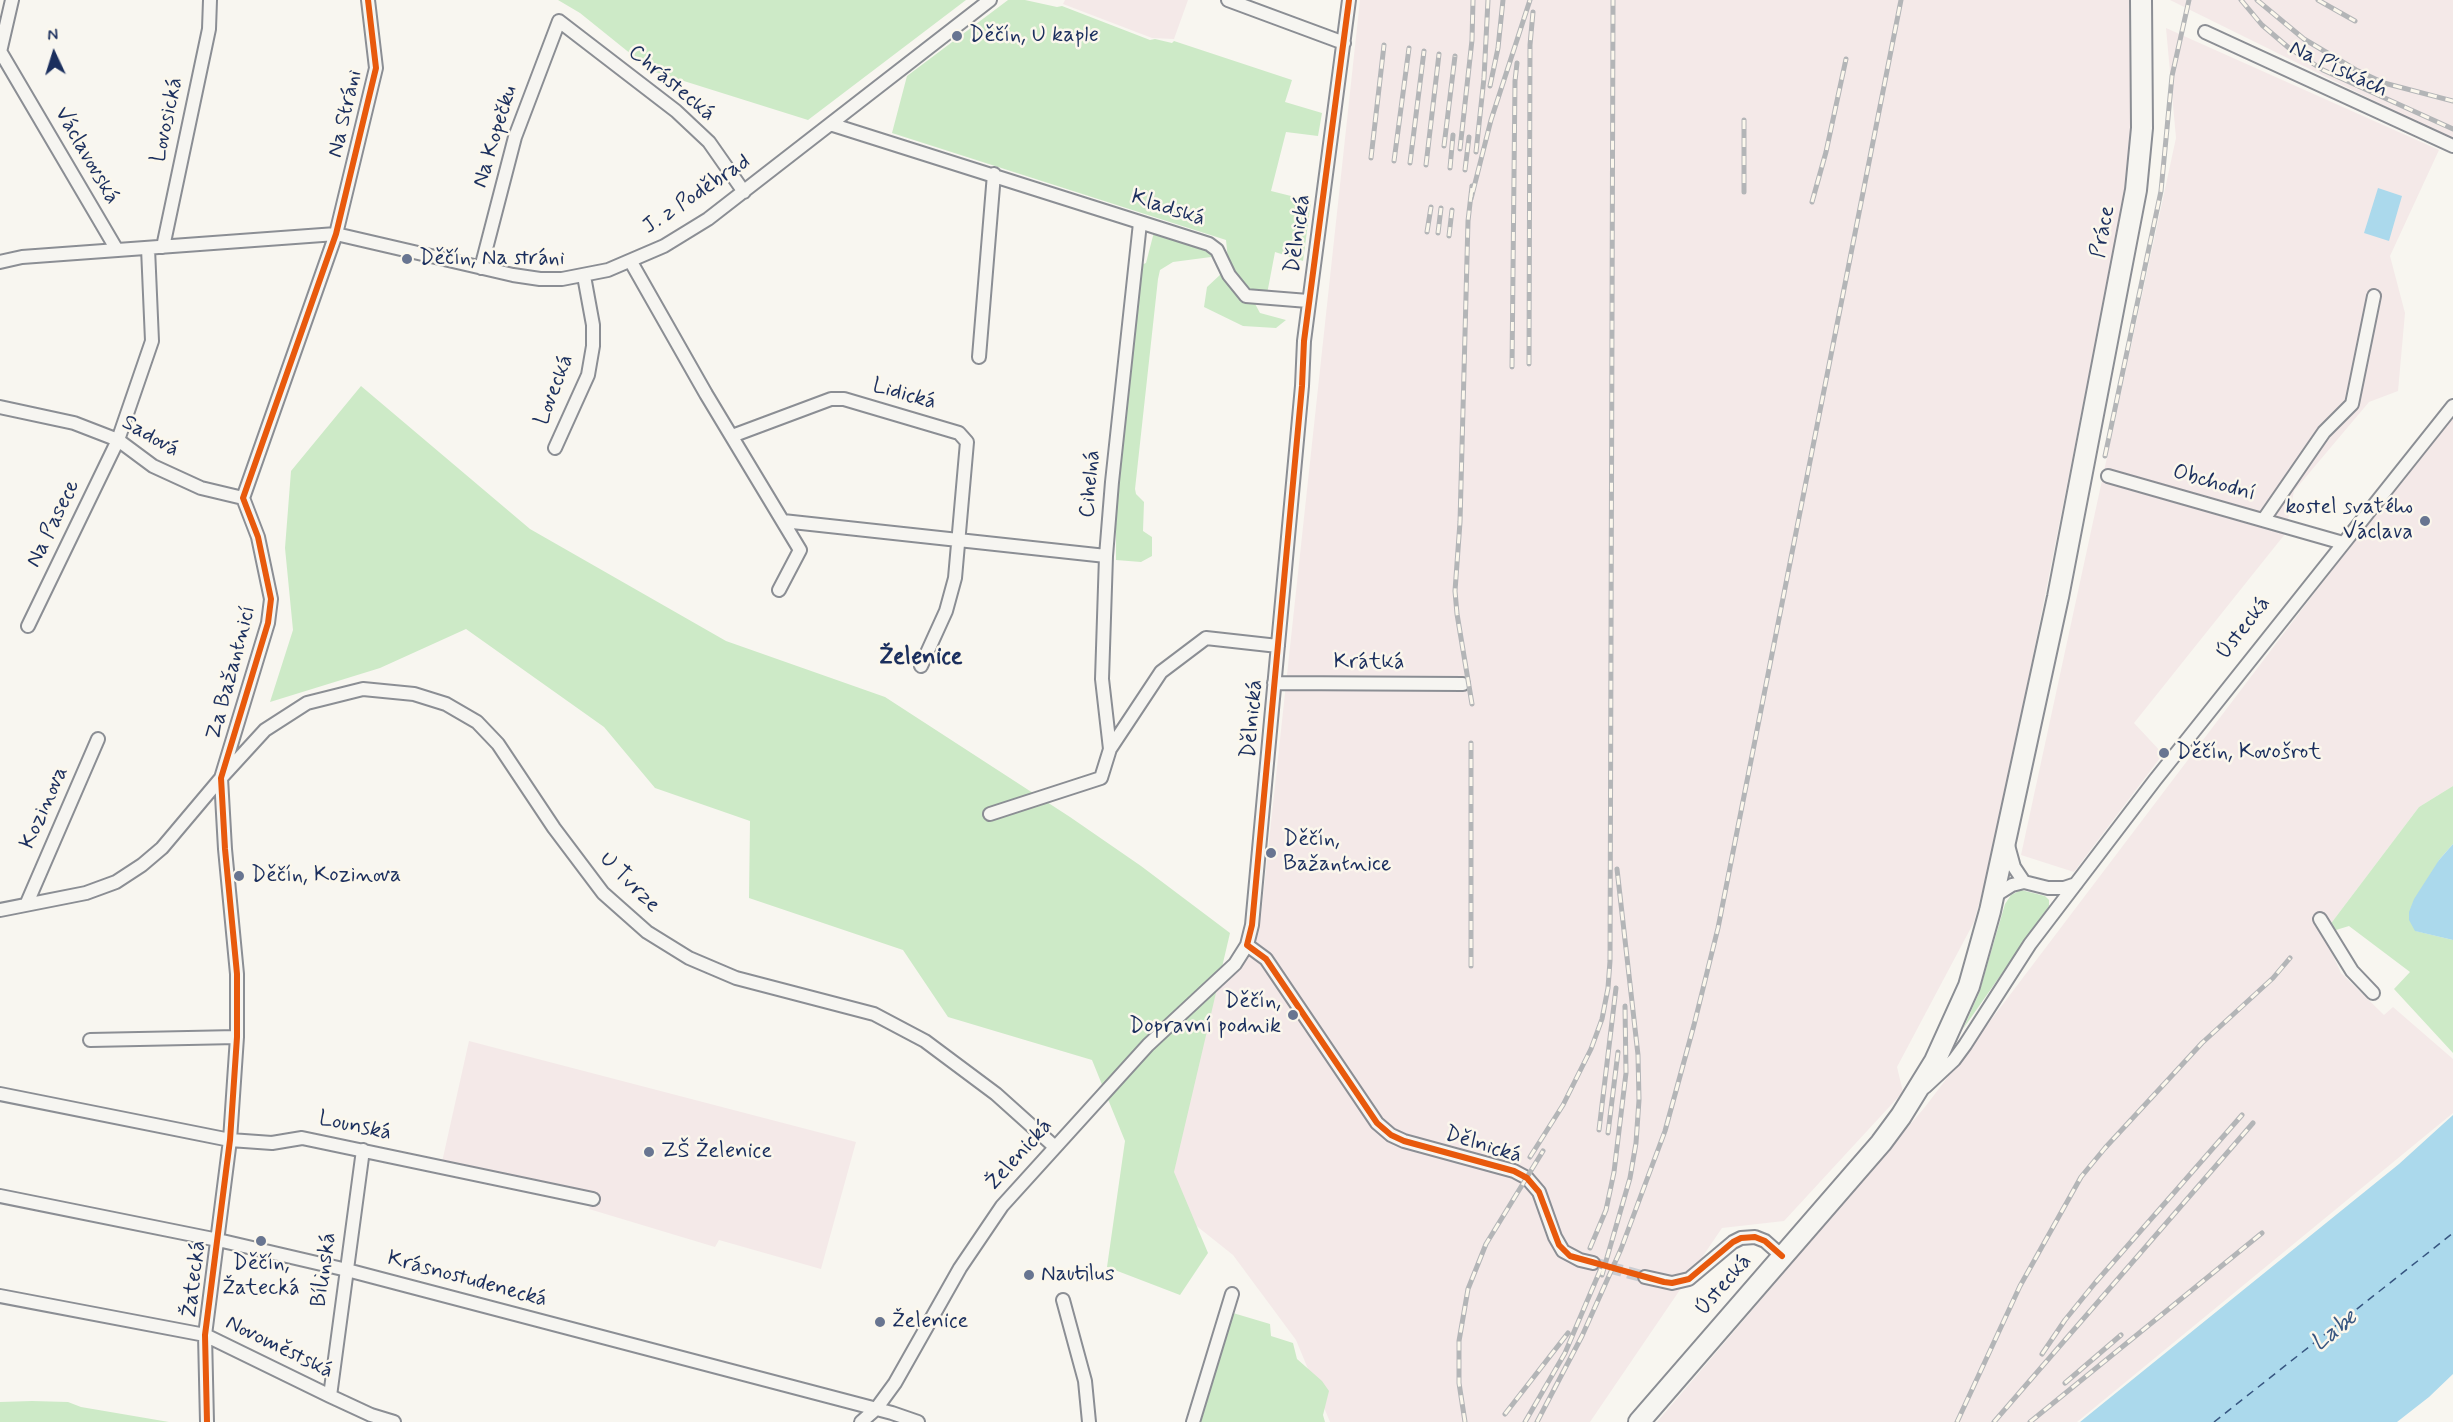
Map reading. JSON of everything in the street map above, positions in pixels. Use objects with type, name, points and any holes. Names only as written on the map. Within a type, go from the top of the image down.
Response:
[{"type":"main road","name":"Práce","points":[[2006,837],[2060,586],[2094,398],[2129,231],[2140,160],[2143,82],[2141,0]]},
{"type":"main road","name":"Ústecká","points":[[1639,1422],[1863,1165],[1913,1097],[1935,1061],[1963,1000],[1983,937],[2006,837]]},
{"type":"street","points":[[0,52],[12,0]]},
{"type":"street","name":"Lovosická","points":[[162,247],[209,29],[210,0]]},
{"type":"street","name":"Na Stráni","points":[[336,234],[376,68],[368,0]]},
{"type":"street","points":[[1228,0],[1344,43]]},
{"type":"street","name":"Dělnická","points":[[1349,0],[1308,301],[1252,925],[1247,945],[1266,959],[1377,1123],[1391,1135],[1404,1141],[1520,1173],[1539,1192],[1555,1237],[1563,1251],[1580,1260],[1593,1263]]},
{"type":"street","name":"J. z Poděbrad","points":[[0,262],[22,257],[336,234],[481,268],[540,279],[584,276],[631,262],[708,219],[988,1]]},
{"type":"street","name":"Chrástecká","points":[[559,21],[676,111],[709,142],[744,192]]},
{"type":"street","name":"Na Kopečku","points":[[481,268],[515,137],[559,21]]},
{"type":"street","name":"Na Pískách","points":[[2205,32],[2453,146]]},
{"type":"street","name":"Václavovská","points":[[0,52],[117,250]]},
{"type":"street","name":"Kladská","points":[[830,124],[994,174],[1209,244],[1217,250],[1229,275],[1246,296],[1308,301]]},
{"type":"street","points":[[979,357],[994,174]]},
{"type":"street","name":"Cihelná","points":[[1110,749],[1102,679],[1106,556],[1140,223]]},
{"type":"street","points":[[243,498],[336,234]]},
{"type":"street","points":[[118,440],[152,341],[148,248]]},
{"type":"street","points":[[631,262],[800,550],[779,590]]},
{"type":"street","name":"Lovecká","points":[[555,448],[588,375],[593,346],[593,325],[584,276]]},
{"type":"street","points":[[2264,519],[2324,432],[2352,404],[2374,296]]},
{"type":"street","name":"Lidická","points":[[732,436],[831,399],[843,399],[959,433],[967,441],[960,541]]},
{"type":"street","name":"Ústecká","points":[[1913,1097],[1954,1060],[1965,1046],[2030,944],[2453,406]]},
{"type":"street","name":"Sadová","points":[[0,407],[74,423],[118,440],[153,466],[201,488],[243,498]]},
{"type":"street","name":"Na Pasece","points":[[28,626],[118,440]]},
{"type":"street","name":"Obchodní","points":[[2108,476],[2343,543]]},
{"type":"street","name":"Za Bažantnicí","points":[[230,1140],[237,1036],[237,974],[221,778],[268,623],[271,598],[258,537],[243,498]]},
{"type":"street","points":[[783,521],[1106,556]]},
{"type":"street","points":[[921,666],[946,611],[955,578],[960,541]]},
{"type":"street","points":[[990,814],[1101,778],[1110,749],[1161,672],[1206,638],[1278,646]]},
{"type":"street","name":"Krátká","points":[[1274,683],[1463,684]]},
{"type":"street","name":"U Tvrze","points":[[221,778],[265,730],[307,703],[363,689],[414,694],[446,704],[477,722],[498,744],[579,863],[603,893],[647,932],[689,958],[736,978],[874,1014],[925,1041],[996,1094],[1055,1148]]},
{"type":"street","name":"Kozinova","points":[[27,903],[98,739]]},
{"type":"street","points":[[0,910],[86,893],[116,882],[162,848],[221,778]]},
{"type":"street","points":[[2006,837],[2014,867],[2024,882]]},
{"type":"street","points":[[1993,897],[2013,885],[2024,882],[2048,888],[2064,888],[2076,884]]},
{"type":"street","points":[[2320,919],[2352,971],[2373,993]]},
{"type":"street","name":"Želenická","points":[[861,1422],[876,1409],[895,1383],[960,1268],[1002,1206],[1148,1045],[1235,964],[1247,945]]},
{"type":"street","points":[[90,1040],[237,1036]]},
{"type":"street","name":"Lounská","points":[[0,1094],[230,1140],[272,1143],[302,1138],[593,1199]]},
{"type":"street","name":"Žatecká","points":[[207,1422],[205,1335],[230,1140]]},
{"type":"street","name":"Bílinská","points":[[330,1396],[363,1150]]},
{"type":"street","name":"Krásnostudenecká","points":[[0,1196],[218,1240],[347,1270],[918,1422]]},
{"type":"street","points":[[1645,1277],[1672,1283],[1689,1279],[1733,1242],[1748,1237],[1765,1242],[1782,1256]]},
{"type":"street","points":[[1193,1422],[1232,1294]]},
{"type":"street","name":"Novoměstská","points":[[0,1296],[205,1335],[371,1415],[394,1422]]},
{"type":"street","points":[[1063,1300],[1085,1381],[1089,1422]]},
{"type":"shaded area","points":[[1065,0],[1188,0],[1174,39],[1152,38],[1063,4]]},
{"type":"shaded area","points":[[1360,0],[2132,0],[2132,159],[1996,841],[1974,922],[1897,1067],[1903,1092],[1784,1221],[1722,1228],[1590,1422],[1330,1422],[1296,1340],[1233,1255],[1159,1196],[1216,992],[1261,915]]},
{"type":"shaded area","points":[[2170,0],[2453,0],[2453,139],[2415,121]]},
{"type":"shaded area","points":[[2166,28],[2439,150],[2390,256],[2405,313],[2398,391],[2369,402],[2294,491],[2285,534],[2134,723],[2163,754],[2074,872],[2021,855],[2176,138]]},
{"type":"shaded area","points":[[2453,417],[2453,786],[2419,807],[2323,934],[2341,973],[2384,1015],[2393,1007],[2453,1059],[2453,1113],[2077,1422],[1657,1422],[1925,1107],[2334,567]]},
{"type":"shaded area","name":"ZŠ Želenice","points":[[469,1041],[856,1142],[821,1269],[719,1240],[715,1247],[589,1209],[595,1195],[442,1162]]},
{"type":"green space","points":[[558,0],[966,0],[808,120],[652,71],[580,13]]},
{"type":"green space","points":[[1008,0],[1025,0],[1062,6],[1150,40],[1172,43],[1174,41],[1292,80],[1285,102],[1322,113],[1318,136],[1286,132],[1271,191],[1311,201],[1303,261],[1275,252],[1267,294],[1241,287],[1229,270],[1226,240],[892,133],[907,76]]},
{"type":"green space","points":[[1154,232],[1212,251],[1211,257],[1173,262],[1160,270],[1135,489],[1136,494],[1144,502],[1143,531],[1152,537],[1152,556],[1141,562],[1116,560],[1116,524],[1125,397],[1141,265],[1146,263]]},
{"type":"green space","points":[[1221,274],[1242,302],[1254,302],[1260,313],[1286,320],[1276,328],[1243,326],[1204,307],[1207,287]]},
{"type":"green space","points":[[361,386],[530,529],[726,641],[885,697],[1070,817],[1141,866],[1230,933],[1174,1172],[1208,1253],[1180,1295],[1107,1267],[1125,1141],[1092,1060],[948,1017],[903,950],[749,898],[750,821],[655,788],[604,727],[466,629],[380,668],[270,702],[293,630],[285,548],[291,471]]},
{"type":"green space","points":[[2453,786],[2453,844],[2439,860],[2416,931],[2453,940],[2453,1053],[2394,989],[2410,972],[2349,926],[2323,934],[2419,807]]},
{"type":"green space","points":[[2021,890],[2045,896],[2049,900],[2049,906],[1963,1029],[1979,993],[2005,904],[2011,895]]},
{"type":"green space","points":[[1233,1313],[1270,1324],[1271,1336],[1293,1343],[1297,1359],[1322,1381],[1329,1391],[1323,1415],[1325,1422],[1201,1422]]},
{"type":"green space","points":[[0,1402],[68,1402],[81,1407],[169,1422],[0,1422]]},
{"type":"water","points":[[2378,188],[2402,196],[2389,241],[2364,233]]},
{"type":"water","points":[[2453,844],[2453,940],[2415,931],[2409,920],[2409,912],[2414,899],[2439,860]]},
{"type":"water","name":"Labe","points":[[2453,1115],[2453,1374],[2429,1397],[2397,1422],[2080,1422],[2399,1164]]},
{"type":"ferry route","points":[[2214,1422],[2453,1233]]},
{"type":"tunnel","points":[[1593,1263],[1645,1277]]},
{"type":"railway","points":[[1460,149],[1472,40],[1473,0]]},
{"type":"railway","points":[[1476,152],[1484,78],[1488,0]]},
{"type":"railway","points":[[1490,86],[1498,48],[1503,0]]},
{"type":"railway","points":[[1472,704],[1455,591],[1460,522],[1468,221],[1472,186],[1471,199],[1491,120],[1530,0]]},
{"type":"railway","points":[[1530,1157],[1563,1105],[1591,1049],[1602,1019],[1610,961],[1613,0]]},
{"type":"railway","points":[[1537,1422],[1582,1336],[1621,1249],[1665,1131],[1694,1025],[1718,928],[1901,0]]},
{"type":"railway","points":[[2105,456],[2161,191],[2172,76],[2189,0]]},
{"type":"railway","points":[[2241,0],[2262,25],[2289,48],[2323,70],[2453,129]]},
{"type":"railway","points":[[2257,0],[2304,39],[2356,70],[2384,83],[2453,101]]},
{"type":"railway","points":[[2318,0],[2355,21]]},
{"type":"railway","points":[[1529,364],[1530,45],[1533,12]]},
{"type":"railway","points":[[1371,158],[1384,45]]},
{"type":"railway","points":[[1394,161],[1409,48]]},
{"type":"railway","points":[[1410,163],[1424,51]]},
{"type":"railway","points":[[1426,165],[1439,54]]},
{"type":"railway","points":[[1444,146],[1455,56]]},
{"type":"railway","points":[[1812,202],[1826,152],[1846,59]]},
{"type":"railway","points":[[1512,367],[1517,63]]},
{"type":"railway","points":[[1744,120],[1744,192]]},
{"type":"railway","points":[[1450,168],[1453,135]]},
{"type":"railway","points":[[1465,170],[1469,137]]},
{"type":"railway","points":[[1427,232],[1431,207]]},
{"type":"railway","points":[[1438,233],[1441,208]]},
{"type":"railway","points":[[1449,236],[1452,210]]},
{"type":"railway","points":[[1471,743],[1471,966]]},
{"type":"railway","points":[[1602,1275],[1630,1178],[1636,1143],[1639,1100],[1638,1055],[1617,869]]},
{"type":"railway","points":[[1957,1422],[2020,1286],[2081,1177],[2202,1043],[2273,978],[2290,958]]},
{"type":"railway","points":[[1599,1130],[1616,988]]},
{"type":"railway","points":[[1590,1248],[1606,1210],[1614,1172],[1626,1073],[1625,1006]]},
{"type":"railway","points":[[1608,1133],[1618,1052]]},
{"type":"railway","points":[[2042,1354],[2065,1320],[2095,1283],[2242,1115]]},
{"type":"railway","points":[[1994,1422],[2253,1123]]},
{"type":"railway","points":[[1465,1422],[1459,1383],[1459,1341],[1468,1289],[1486,1244],[1543,1151]]},
{"type":"railway","points":[[2030,1422],[2262,1233]]},
{"type":"railway","points":[[1525,1422],[1565,1353],[1602,1266]]},
{"type":"railway","points":[[1505,1414],[1568,1333]]},
{"type":"railway","points":[[2065,1383],[2121,1335]]},
{"type":"cycle path","points":[[207,1422],[205,1335],[230,1140],[237,1037],[237,974],[221,778],[268,623],[271,599],[258,537],[243,498],[336,234],[376,68],[368,0]]},
{"type":"cycle path","points":[[1349,0],[1304,341],[1302,386],[1252,925],[1247,945],[1266,959],[1377,1123],[1391,1135],[1404,1141],[1514,1171],[1527,1178],[1539,1192],[1559,1245],[1570,1256],[1672,1283],[1689,1279],[1733,1242],[1741,1238],[1755,1237],[1765,1241],[1782,1256]]},
{"type":"place","name":"Děčín, U kaple","points":[[957,36]]},
{"type":"place","name":"Děčín, Na stráni","points":[[407,259]]},
{"type":"place","name":"kostel svatého Václava","points":[[2425,521]]},
{"type":"place","name":"Děčín, Kovošrot","points":[[2164,753]]},
{"type":"place","name":"Děčín, Bažantnice","points":[[1271,853]]},
{"type":"place","name":"Děčín, Kozinova","points":[[239,876]]},
{"type":"place","name":"Děčín, Dopravní podnik","points":[[1293,1015]]},
{"type":"place","name":"ZŠ Želenice","points":[[649,1152]]},
{"type":"place","name":"Děčín, Žatecká","points":[[261,1241]]},
{"type":"place","name":"Nautilus","points":[[1029,1275]]},
{"type":"place","name":"Želenice","points":[[880,1322]]},
{"type":"district","name":"Želenice","points":[[921,658]]}]
